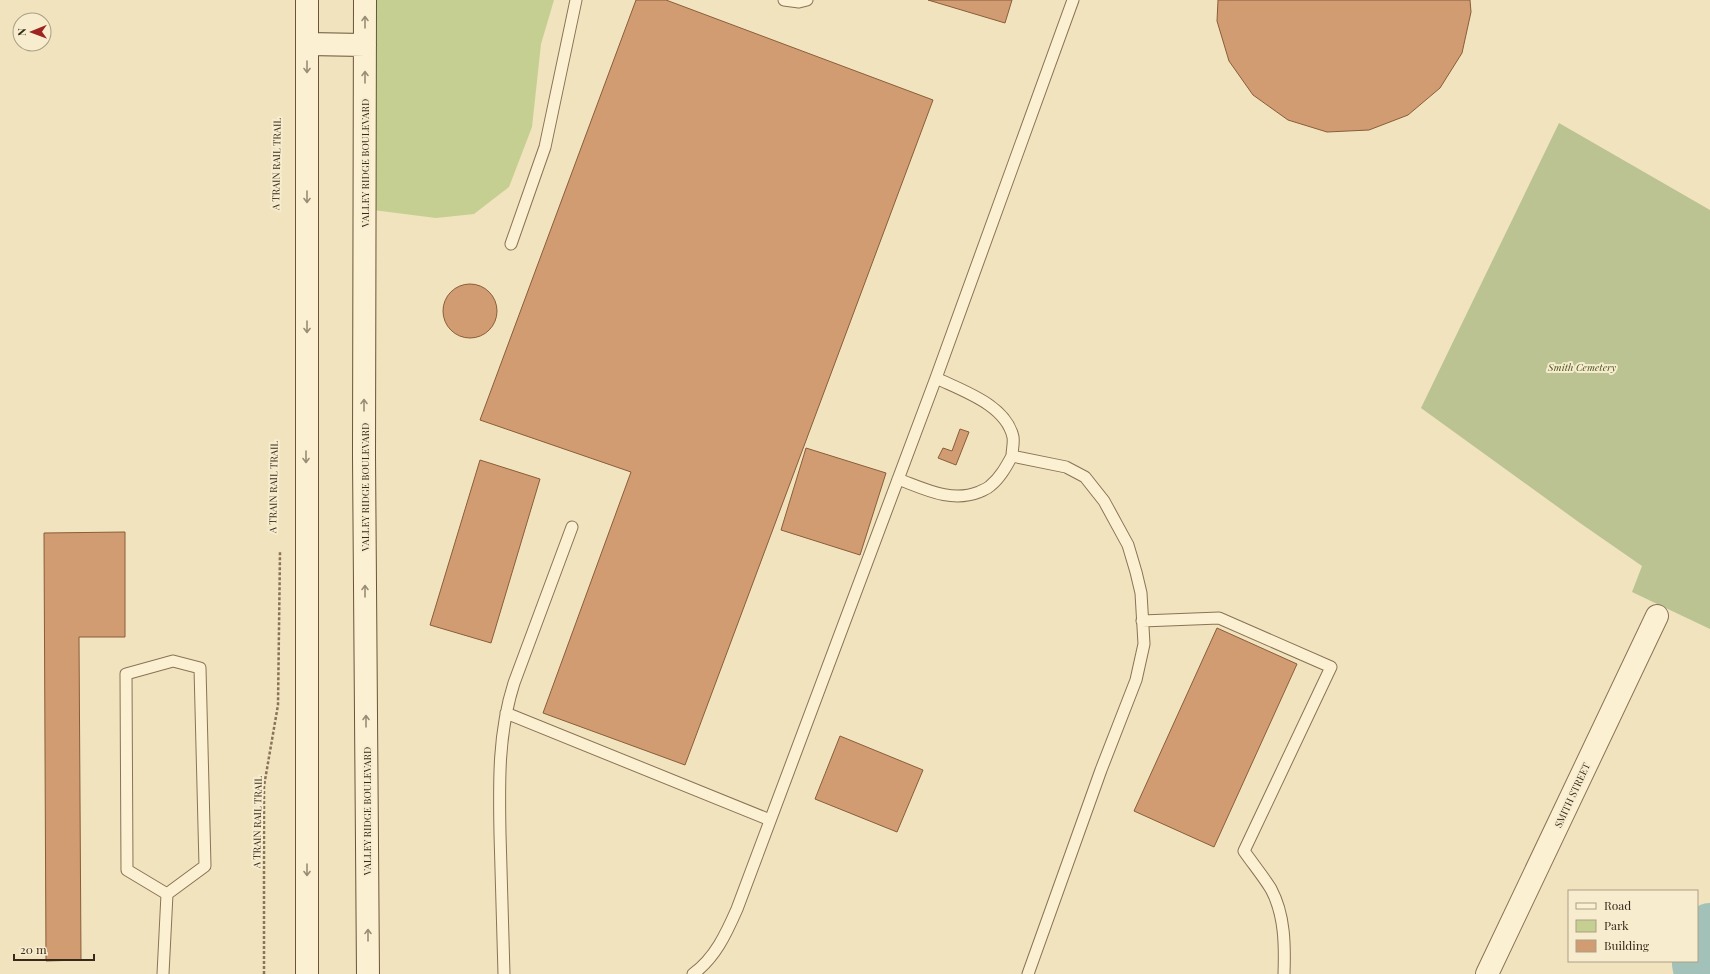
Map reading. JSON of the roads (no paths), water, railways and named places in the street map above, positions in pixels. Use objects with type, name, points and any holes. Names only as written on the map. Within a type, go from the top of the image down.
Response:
[{"type":"main road","points":[[307,0],[307,974]]},
{"type":"main road","name":"VALLEY RIDGE BOULEVARD","points":[[365,0],[364,464],[368,974]]},
{"type":"main road","points":[[307,44],[365,45]]},
{"type":"main road","name":"SMITH STREET","points":[[1487,974],[1657,616]]},
{"type":"lane","points":[[511,244],[545,147],[576,0]]},
{"type":"lane","points":[[784,0],[799,2],[807,0]]},
{"type":"lane","points":[[693,974],[705,966],[725,936],[936,378],[1073,0]]},
{"type":"lane","points":[[898,479],[950,497],[972,495],[989,487],[1002,473],[1012,456],[1013,438],[1008,422],[996,409],[936,378]]},
{"type":"lane","points":[[1012,456],[1066,468],[1085,477],[1104,501],[1128,545],[1141,593],[1144,644],[1136,680],[1101,770],[1028,974]]},
{"type":"lane","points":[[504,974],[499,775],[500,752],[506,713],[514,683],[572,527]]},
{"type":"lane","points":[[1142,621],[1219,618],[1331,667],[1244,851],[1271,890],[1280,912],[1285,945],[1284,974]]},
{"type":"lane","points":[[173,660],[200,668],[205,866],[167,894],[127,870],[126,674],[173,660]]},
{"type":"lane","points":[[506,713],[770,820]]},
{"type":"lane","points":[[163,974],[167,894]]},
{"type":"waterway","points":[[1698,959],[1710,927]]},
{"type":"waterway","points":[[1697,962],[1698,974]]},
{"type":"park label","name":"Smith Cemetery","points":[[1582,367]]}]
